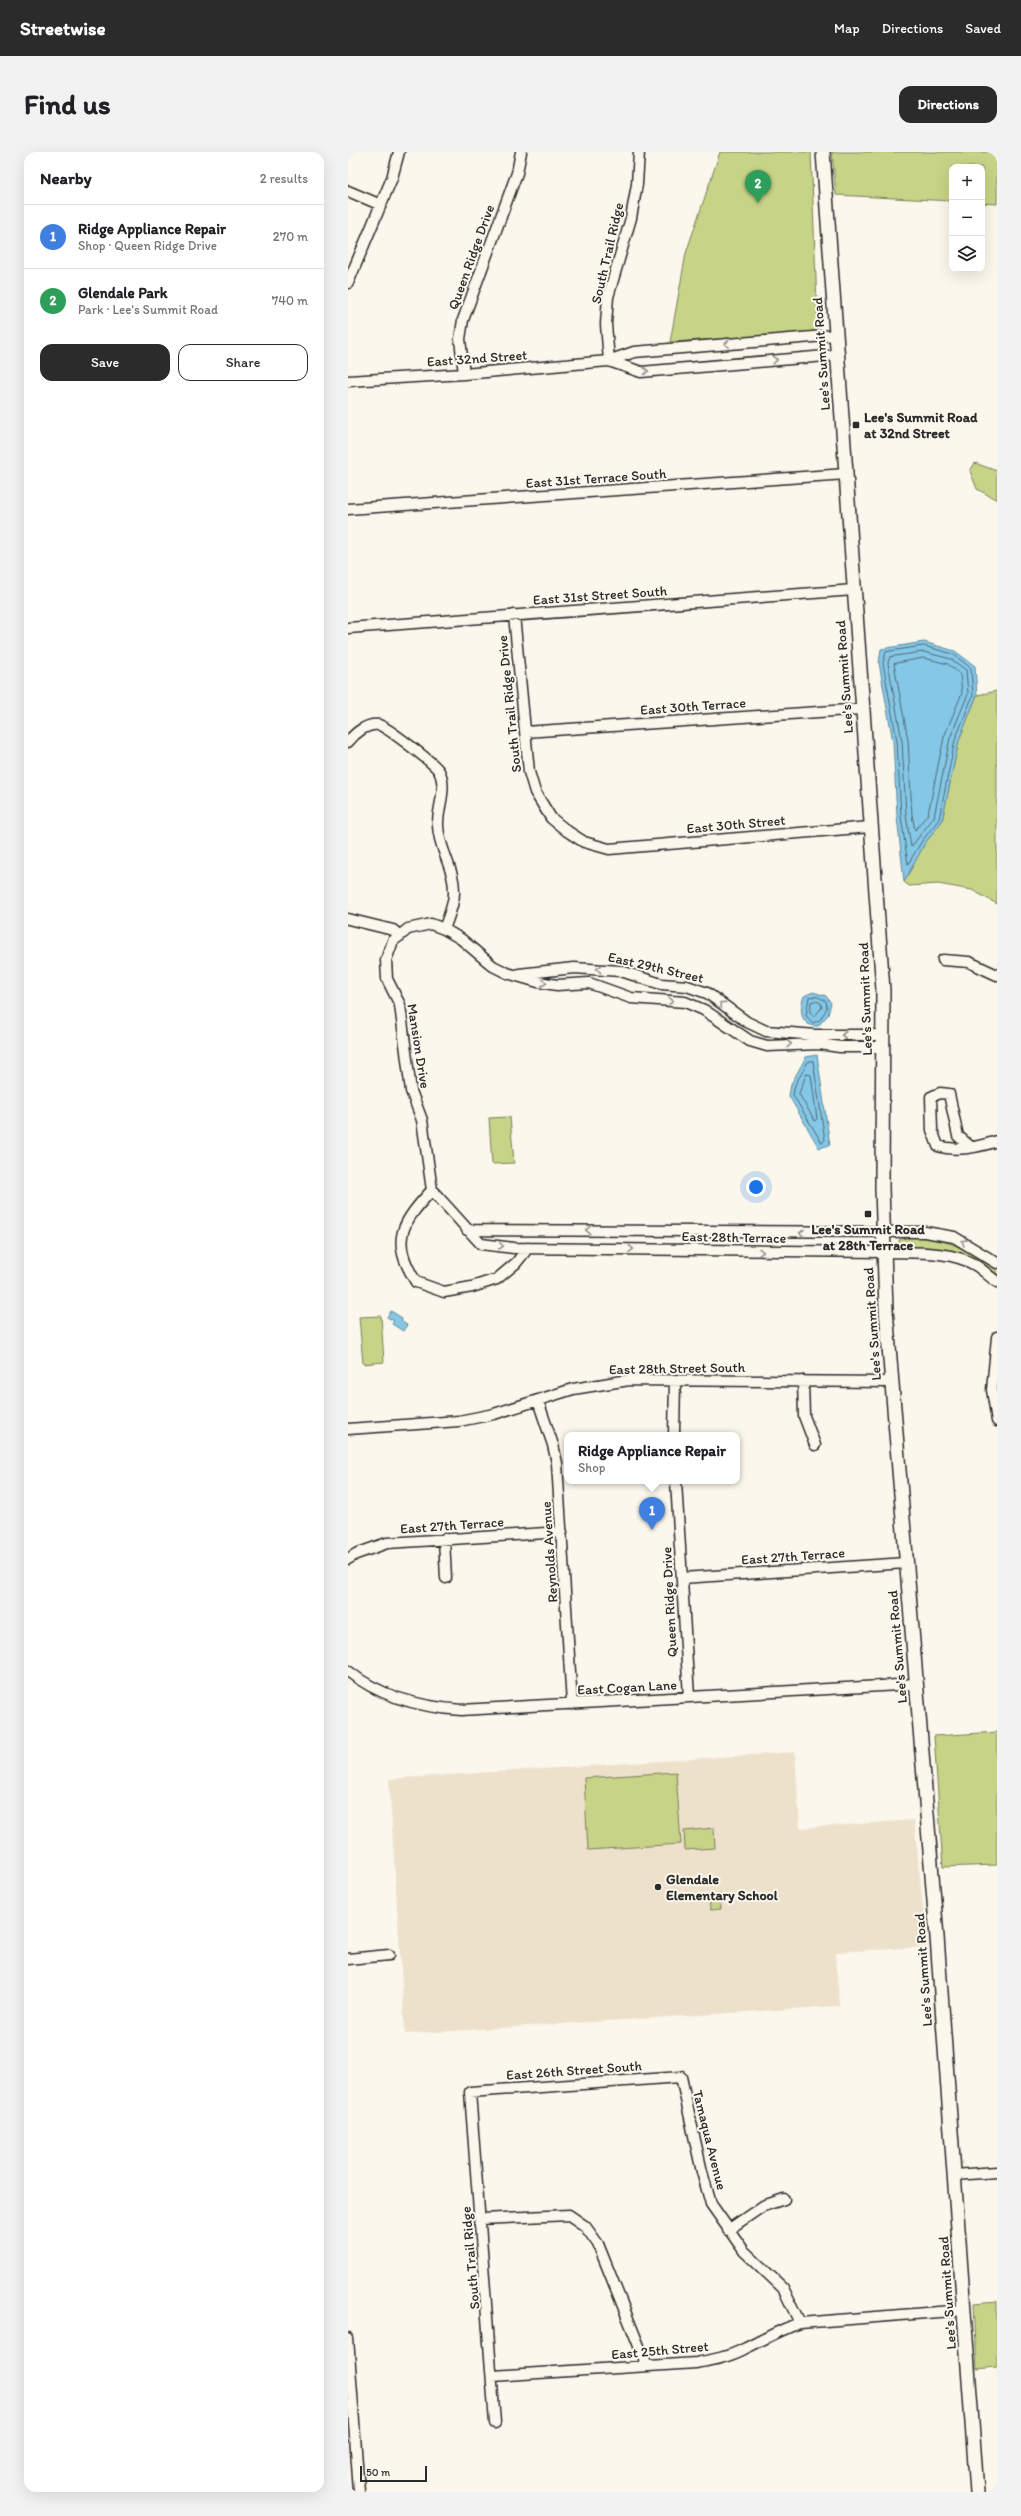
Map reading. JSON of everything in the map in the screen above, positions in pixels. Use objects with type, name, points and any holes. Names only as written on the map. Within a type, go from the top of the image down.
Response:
[{"type":"main road","name":"Lee's Summit Road","points":[[823,152],[870,827],[883,990],[883,1233],[886,1310],[954,2175],[977,2492]]},
{"type":"street","points":[[348,282],[381,205],[399,152]]},
{"type":"street","name":"Queen Ridge Drive","points":[[464,374],[460,339],[463,320],[517,173],[522,152]]},
{"type":"street","name":"South Trail Ridge","points":[[609,361],[606,324],[608,297],[631,218],[637,184],[639,152]]},
{"type":"street","points":[[348,191],[381,205]]},
{"type":"street","name":"East 32nd Street","points":[[348,381],[464,374],[609,361],[634,352],[836,335]]},
{"type":"street","name":"East 32nd Street","points":[[609,361],[641,372],[837,355]]},
{"type":"street","name":"East 31st Terrace South","points":[[348,509],[846,474]]},
{"type":"street","name":"East 31st Street South","points":[[348,628],[854,590]]},
{"type":"street","name":"South Trail Ridge Drive","points":[[514,615],[529,772],[542,806],[566,831],[584,842],[604,848]]},
{"type":"street","name":"East 30th Terrace","points":[[525,732],[862,709]]},
{"type":"street","points":[[348,742],[354,734],[369,726],[380,725],[419,752],[439,771],[443,790],[438,824],[440,842],[453,872],[454,894],[444,929]]},
{"type":"street","name":"East 30th Street","points":[[604,848],[870,827]]},
{"type":"street","points":[[348,918],[394,930],[400,936]]},
{"type":"street","name":"Mansion Drive","points":[[432,1190],[422,1120],[411,1091],[400,1005],[387,979],[386,960],[393,941],[408,929],[431,924],[444,929]]},
{"type":"street","name":"East 29th Street","points":[[444,929],[461,939],[493,966],[507,973],[557,985],[589,983],[631,998],[685,1002],[704,1010],[750,1041],[768,1046],[818,1044],[840,1046],[883,1041]]},
{"type":"street","points":[[943,960],[969,962],[997,975]]},
{"type":"street","name":"East 29th Street","points":[[507,973],[521,974],[574,968],[621,971],[661,984],[687,986],[708,993],[747,1022],[766,1031],[883,1041]]},
{"type":"street","points":[[971,1148],[958,1136],[949,1094],[940,1093],[931,1097],[932,1130],[936,1143],[942,1147],[959,1149],[971,1148],[997,1142]]},
{"type":"street","points":[[432,1190],[406,1222],[400,1238],[405,1264],[416,1282],[444,1292],[472,1287],[497,1279],[516,1263],[528,1248]]},
{"type":"street","name":"East 28th Terrace","points":[[432,1190],[481,1244],[528,1248],[884,1252],[955,1258],[975,1265],[997,1282]]},
{"type":"street","name":"East 28th Terrace","points":[[468,1230],[925,1232],[954,1237],[997,1263]]},
{"type":"street","points":[[997,1336],[992,1390],[997,1421]]},
{"type":"street","points":[[674,1432],[675,1380]]},
{"type":"street","name":"East 28th Street South","points":[[348,1429],[459,1420],[494,1414],[573,1389],[603,1382],[675,1380],[892,1382]]},
{"type":"street","points":[[803,1381],[804,1416],[815,1445]]},
{"type":"street","name":"Reynolds Avenue","points":[[538,1401],[553,1445],[557,1463],[572,1704]]},
{"type":"street","name":"Queen Ridge Drive","points":[[676,1484],[689,1698]]},
{"type":"street","name":"East 27th Terrace","points":[[348,1559],[362,1551],[386,1543],[562,1532]]},
{"type":"street","points":[[444,1539],[446,1578]]},
{"type":"street","name":"East 27th Terrace","points":[[682,1578],[906,1563]]},
{"type":"street","name":"East Cogan Lane","points":[[348,1670],[377,1689],[409,1702],[435,1708],[461,1710],[916,1684]]},
{"type":"street","points":[[348,1959],[389,1955]]},
{"type":"street","name":"East 26th Street South","points":[[470,2092],[681,2077]]},
{"type":"street","name":"Tamaqua Avenue","points":[[681,2077],[711,2204],[744,2251],[783,2288],[800,2323]]},
{"type":"street","name":"South Trail Ridge","points":[[470,2092],[494,2376],[496,2423]]},
{"type":"street","points":[[954,2175],[997,2172]]},
{"type":"street","points":[[728,2230],[763,2206],[784,2199]]},
{"type":"street","points":[[481,2220],[569,2215],[585,2226],[598,2244],[647,2366]]},
{"type":"street","name":"East 25th Street","points":[[494,2376],[647,2366],[717,2359],[743,2350],[778,2330],[800,2323],[964,2310]]},
{"type":"street","points":[[348,2338],[350,2383],[359,2492]]},
{"type":"shaded area","name":"Glendale Elementary School","points":[[795,1752],[800,1828],[914,1820],[927,1947],[836,1952],[839,2006],[405,2034],[389,1779]]},
{"type":"green space","points":[[720,152],[811,152],[818,331],[813,333],[670,342],[686,253]]},
{"type":"green space","points":[[832,152],[997,152],[997,204],[985,203],[985,164],[949,164],[949,201],[836,195]]},
{"type":"green space","points":[[975,463],[997,471],[997,500],[977,489],[970,471]]},
{"type":"green space","points":[[997,691],[997,904],[972,890],[938,884],[909,886],[904,882],[925,843],[942,821],[959,740],[977,695]]},
{"type":"green space","points":[[510,1117],[514,1163],[492,1164],[489,1118]]},
{"type":"green space","points":[[907,1237],[933,1239],[955,1245],[997,1270],[997,1277],[972,1260],[900,1248],[899,1240]]},
{"type":"green space","points":[[381,1316],[384,1362],[363,1364],[359,1317]]},
{"type":"green space","points":[[997,1732],[997,1865],[943,1867],[934,1736]]},
{"type":"green space","points":[[676,1772],[681,1844],[588,1850],[584,1778]]},
{"type":"green space","points":[[714,1828],[715,1848],[685,1850],[684,1831]]},
{"type":"green space","points":[[720,1894],[721,1909],[710,1910],[709,1895]]},
{"type":"green space","points":[[997,2301],[997,2367],[977,2369],[974,2303]]},
{"type":"water","points":[[924,642],[955,651],[975,666],[977,695],[959,740],[942,821],[925,843],[904,882],[897,816],[893,742],[879,663],[881,649]]},
{"type":"water","points":[[813,992],[826,996],[831,1003],[828,1015],[818,1026],[808,1024],[804,1020],[801,1011],[804,996]]},
{"type":"water","points":[[817,1055],[830,1145],[819,1148],[789,1096],[791,1084],[806,1057]]},
{"type":"water","points":[[391,1311],[402,1318],[401,1320],[407,1325],[403,1331],[392,1324],[394,1321],[387,1317]]},
{"type":"place","name":"Glendale Park","points":[[758,203]]},
{"type":"place","name":"Lee's Summit Road at 32nd Street","points":[[856,425]]},
{"type":"place","name":"Lee's Summit Road at 28th Terrace","points":[[868,1214]]},
{"type":"place","name":"Ridge Appliance Repair","points":[[652,1530]]},
{"type":"place","name":"Glendale Elementary School","points":[[658,1887]]}]
